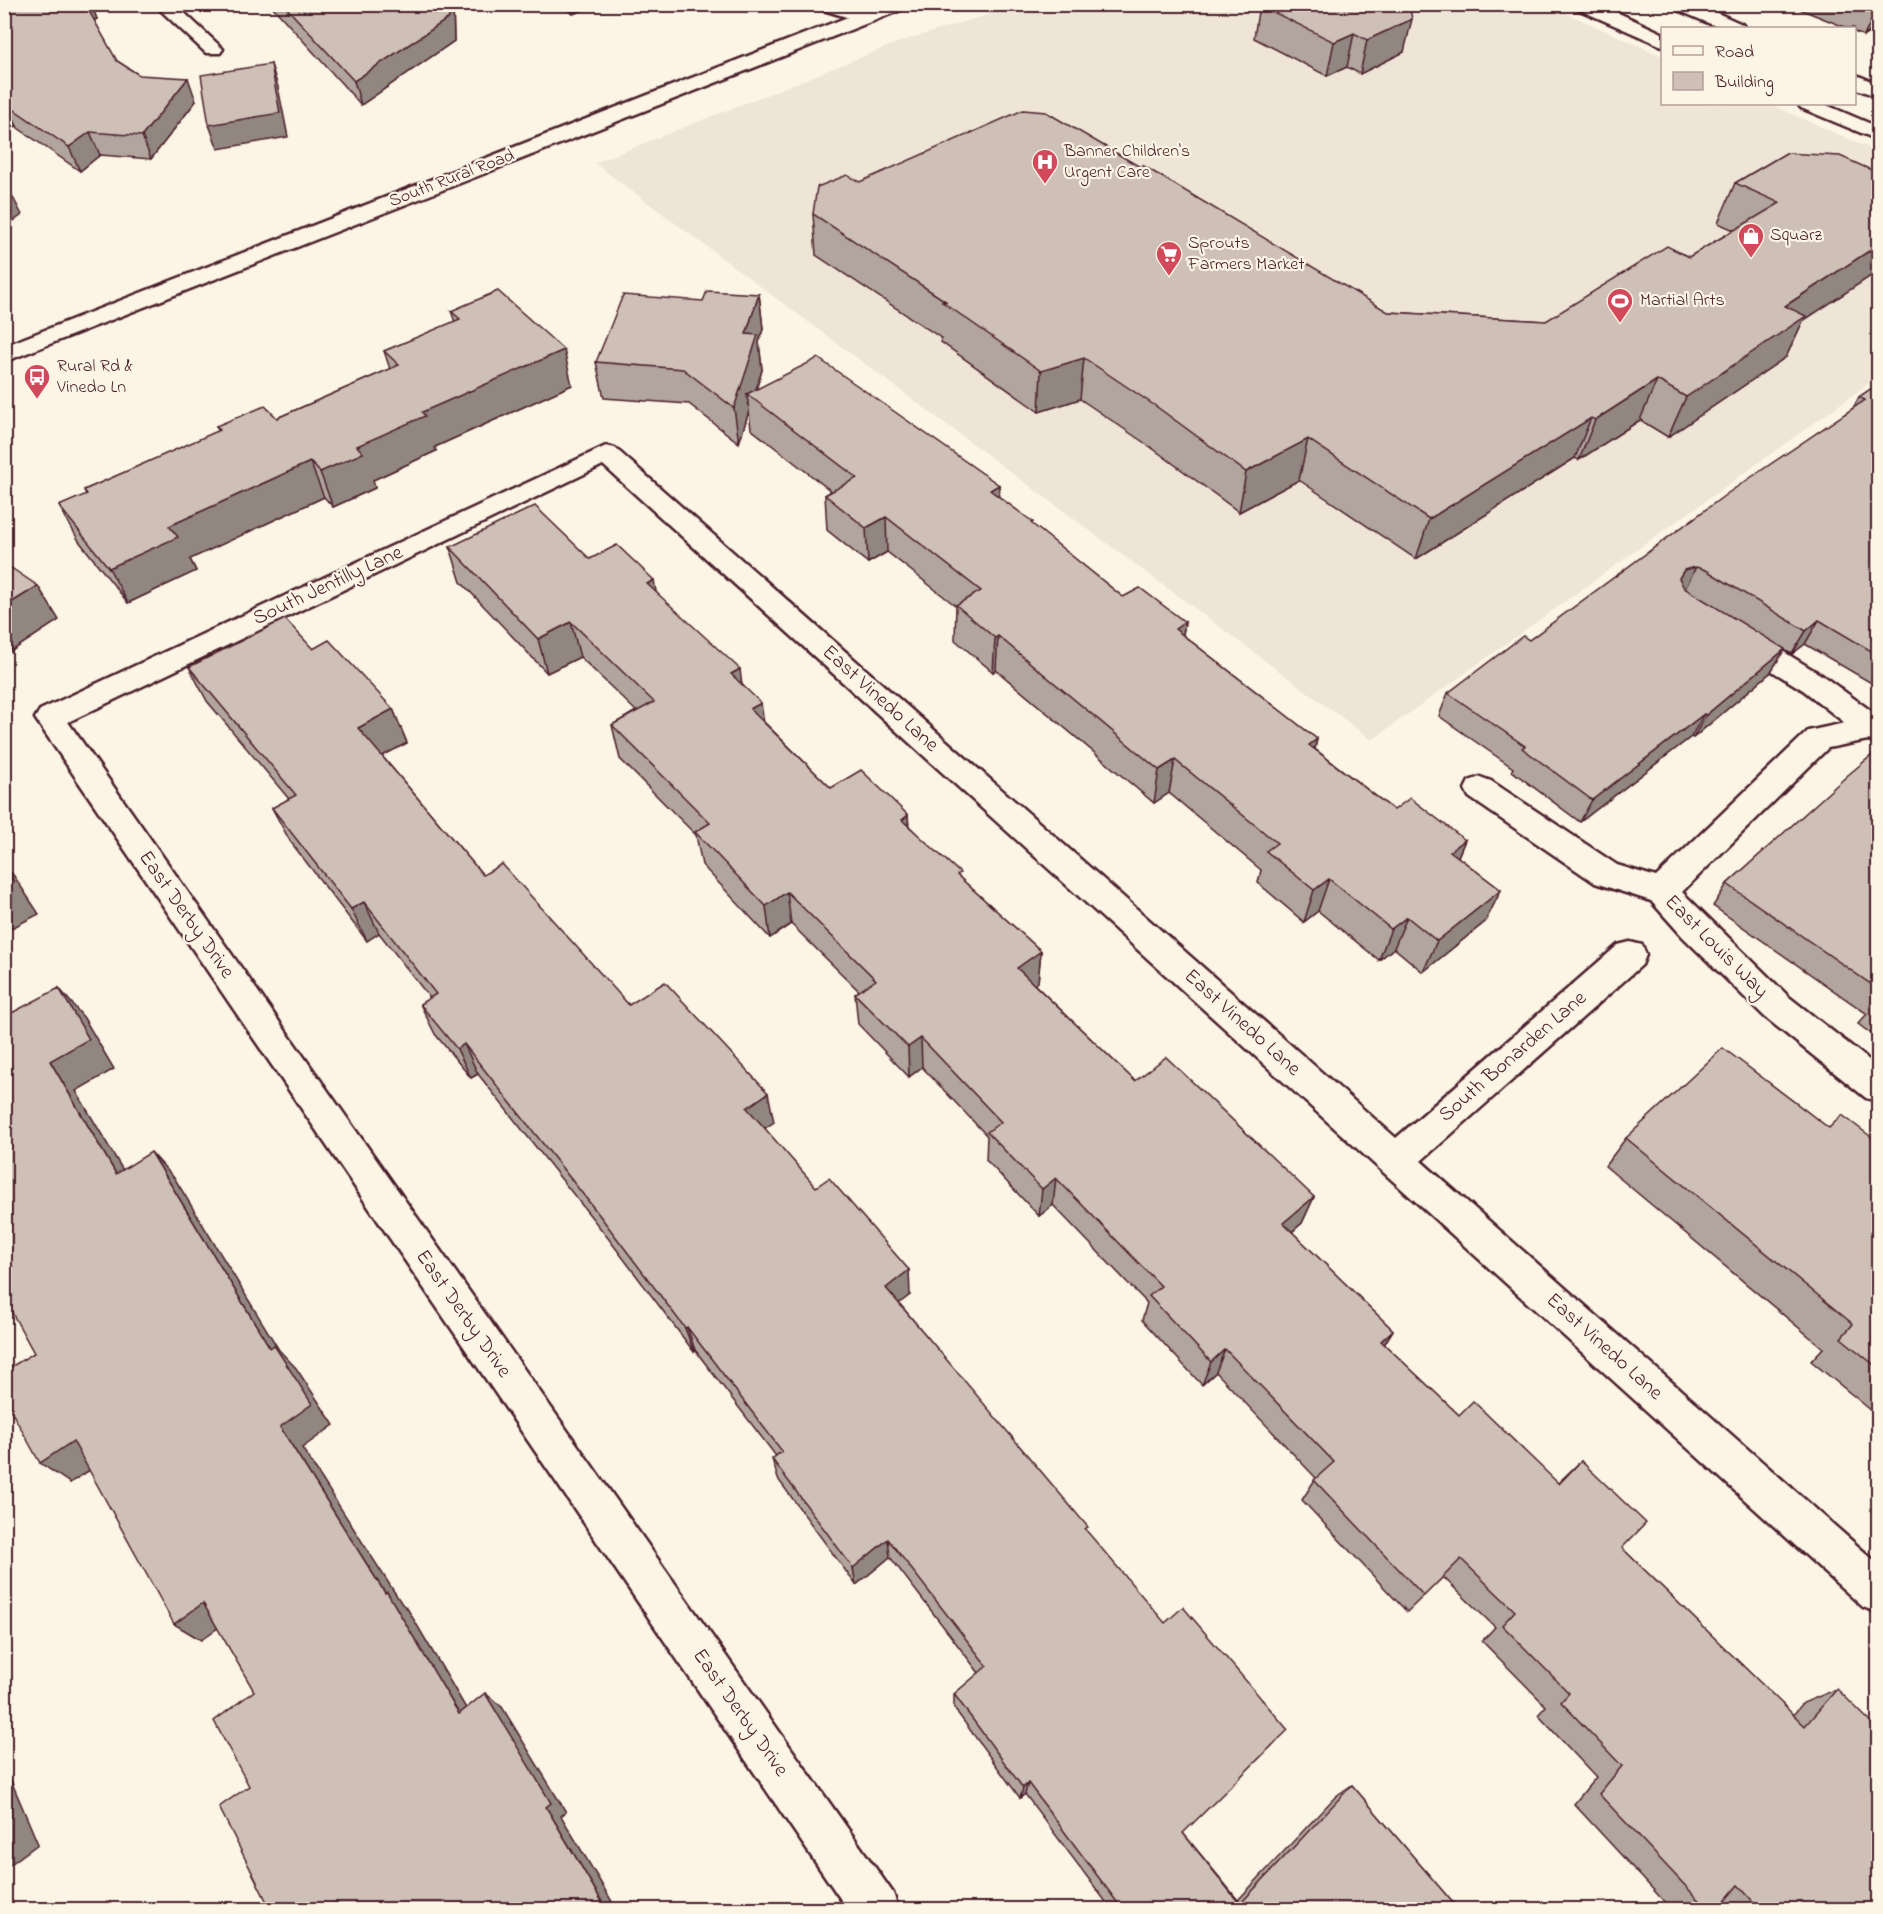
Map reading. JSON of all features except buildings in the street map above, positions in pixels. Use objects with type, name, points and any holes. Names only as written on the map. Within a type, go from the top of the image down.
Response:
[{"type":"street","points":[[163,4],[213,49]]},
{"type":"street","points":[[824,4],[866,17]]},
{"type":"street","points":[[848,4],[866,17]]},
{"type":"street","name":"South Rural Road","points":[[4,355],[899,4]]},
{"type":"street","points":[[1582,4],[1661,40]]},
{"type":"street","points":[[1680,4],[1733,27]]},
{"type":"street","points":[[1856,81],[1878,91]]},
{"type":"street","points":[[1810,105],[1878,134]]},
{"type":"street","name":"South Jentilly Lane","points":[[50,718],[606,454]]},
{"type":"street","name":"East Vinedo Lane","points":[[606,454],[1878,1592]]},
{"type":"street","points":[[1713,621],[1813,683],[1877,729]]},
{"type":"street","name":"East Derby Drive","points":[[50,718],[876,1910]]},
{"type":"street","points":[[1662,892],[1819,739],[1877,729]]},
{"type":"street","name":"East Louis Way","points":[[1480,789],[1606,874],[1662,892],[1695,928],[1777,1007],[1878,1086]]},
{"type":"street","name":"South Bonarden Lane","points":[[1396,1161],[1446,1114],[1630,955]]},
{"type":"shaded area","points":[[1019,5],[1548,5],[1661,56],[1661,105],[1772,105],[1878,152],[1878,377],[1372,740],[594,163],[899,42]]},
{"type":"place","name":"Banner Children's Urgent Care","points":[[1045,185]]},
{"type":"place","name":"Squarz","points":[[1751,259]]},
{"type":"place","name":"Sprouts Farmers Market","points":[[1169,277]]},
{"type":"place","name":"Martial Arts","points":[[1620,324]]},
{"type":"place","name":"Rural Rd & Vinedo Ln","points":[[37,400]]}]
